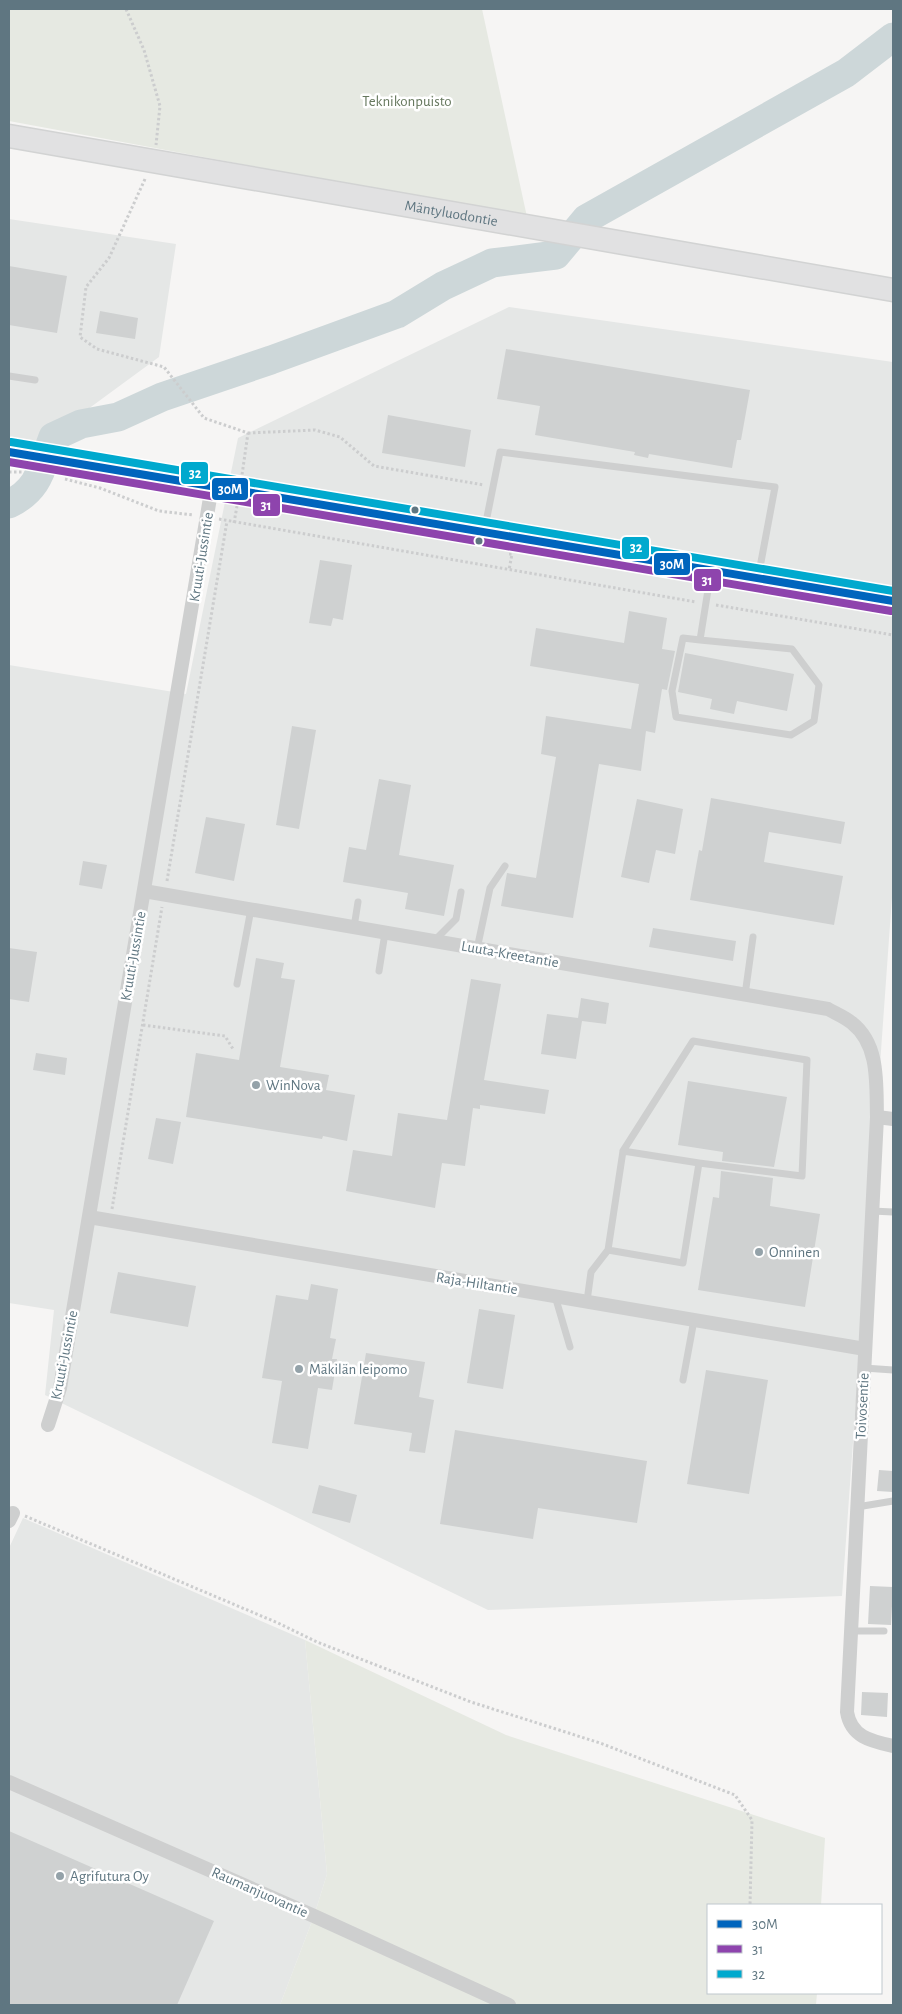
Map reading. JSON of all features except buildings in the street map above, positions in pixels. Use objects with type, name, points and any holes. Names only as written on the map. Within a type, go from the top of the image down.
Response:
[{"type":"highway","name":"Mäntyluodontie","points":[[9,136],[893,290]]},
{"type":"street","points":[[9,452],[893,601]]},
{"type":"street","name":"Kruuti-Jussintie","points":[[48,1425],[60,1388],[212,486]]},
{"type":"street","name":"Luuta-Kreetantie","points":[[144,891],[828,1009],[852,1023],[866,1039]]},
{"type":"street","name":"Toivosentie","points":[[866,1039],[876,1068],[877,1117],[847,1712],[849,1723],[857,1733],[870,1741],[893,1746]]},
{"type":"street","points":[[877,1117],[893,1118]]},
{"type":"street","name":"Raja-Hiltantie","points":[[89,1217],[865,1349]]},
{"type":"street","name":"Raumanjuovantie","points":[[9,1782],[314,1916],[509,2005]]},
{"type":"lane","points":[[9,376],[34,380]]},
{"type":"lane","points":[[484,532],[500,452],[775,488],[758,578]]},
{"type":"lane","points":[[700,640],[711,570]]},
{"type":"lane","points":[[683,638],[700,640],[792,649],[819,685],[814,721],[791,736],[676,717],[672,691],[683,638]]},
{"type":"lane","points":[[477,949],[490,888],[505,866]]},
{"type":"lane","points":[[434,941],[456,919],[461,892]]},
{"type":"lane","points":[[354,927],[358,902]]},
{"type":"lane","points":[[237,984],[251,909]]},
{"type":"lane","points":[[379,970],[385,933]]},
{"type":"lane","points":[[744,995],[752,937]]},
{"type":"lane","points":[[587,1301],[591,1272],[608,1250],[623,1151],[693,1040],[808,1060],[802,1176],[623,1151]]},
{"type":"lane","points":[[608,1250],[683,1264],[700,1162]]},
{"type":"lane","points":[[872,1211],[893,1212]]},
{"type":"lane","points":[[555,1296],[570,1347]]},
{"type":"lane","points":[[683,1380],[694,1320]]},
{"type":"lane","points":[[864,1368],[893,1370]]},
{"type":"lane","points":[[857,1507],[893,1501]]},
{"type":"lane","points":[[851,1631],[884,1631]]},
{"type":"path","points":[[126,9],[144,50],[160,106],[154,162],[109,258],[86,287],[80,337],[97,349],[164,368],[198,408],[204,418],[248,433],[315,430],[340,437],[374,466],[493,487]]},
{"type":"path","points":[[240,490],[248,433]]},
{"type":"path","points":[[9,472],[20,471]]},
{"type":"path","points":[[56,477],[100,488],[159,510],[893,636]]},
{"type":"path","points":[[110,1221],[227,521]]},
{"type":"path","points":[[504,553],[512,554],[510,570]]},
{"type":"path","points":[[143,1025],[225,1036],[233,1049]]},
{"type":"path","points":[[11,1517],[67,1533],[326,1646],[471,1702],[600,1743],[735,1795],[752,1820],[750,1904]]},
{"type":"shaded area","points":[[9,219],[176,244],[159,357],[9,467]]},
{"type":"shaded area","points":[[509,307],[893,362],[893,883],[842,1596],[488,1610],[45,1395],[54,1310],[9,1303],[9,665],[186,694],[238,438]]},
{"type":"shaded area","points":[[23,1518],[305,1640],[327,1874],[314,1916],[280,2005],[9,2005],[9,1548]]},
{"type":"green space","name":"Teknikonpuisto","points":[[9,9],[482,9],[527,217],[9,121]]},
{"type":"green space","points":[[305,1640],[506,1735],[825,1838],[821,1904],[707,1904],[707,1994],[817,1994],[816,2005],[280,2005],[314,1916],[327,1874]]},
{"type":"waterway","points":[[9,504],[27,492],[33,484],[42,468],[53,437],[81,424],[118,417],[162,397],[397,314],[443,286],[492,263],[556,255],[586,219],[846,73],[893,37]]},
{"type":"transit line","name":"32","points":[[11,442],[893,591]]},
{"type":"transit line","name":"30M","points":[[9,452],[893,601]]},
{"type":"transit line","name":"31","points":[[9,462],[891,611]]},
{"type":"place","name":"WinNova","points":[[256,1085]]},
{"type":"place","name":"Onninen","points":[[759,1252]]},
{"type":"place","name":"Mäkilän leipomo","points":[[299,1369]]},
{"type":"place","name":"Agrifutura Oy","points":[[60,1876]]}]
